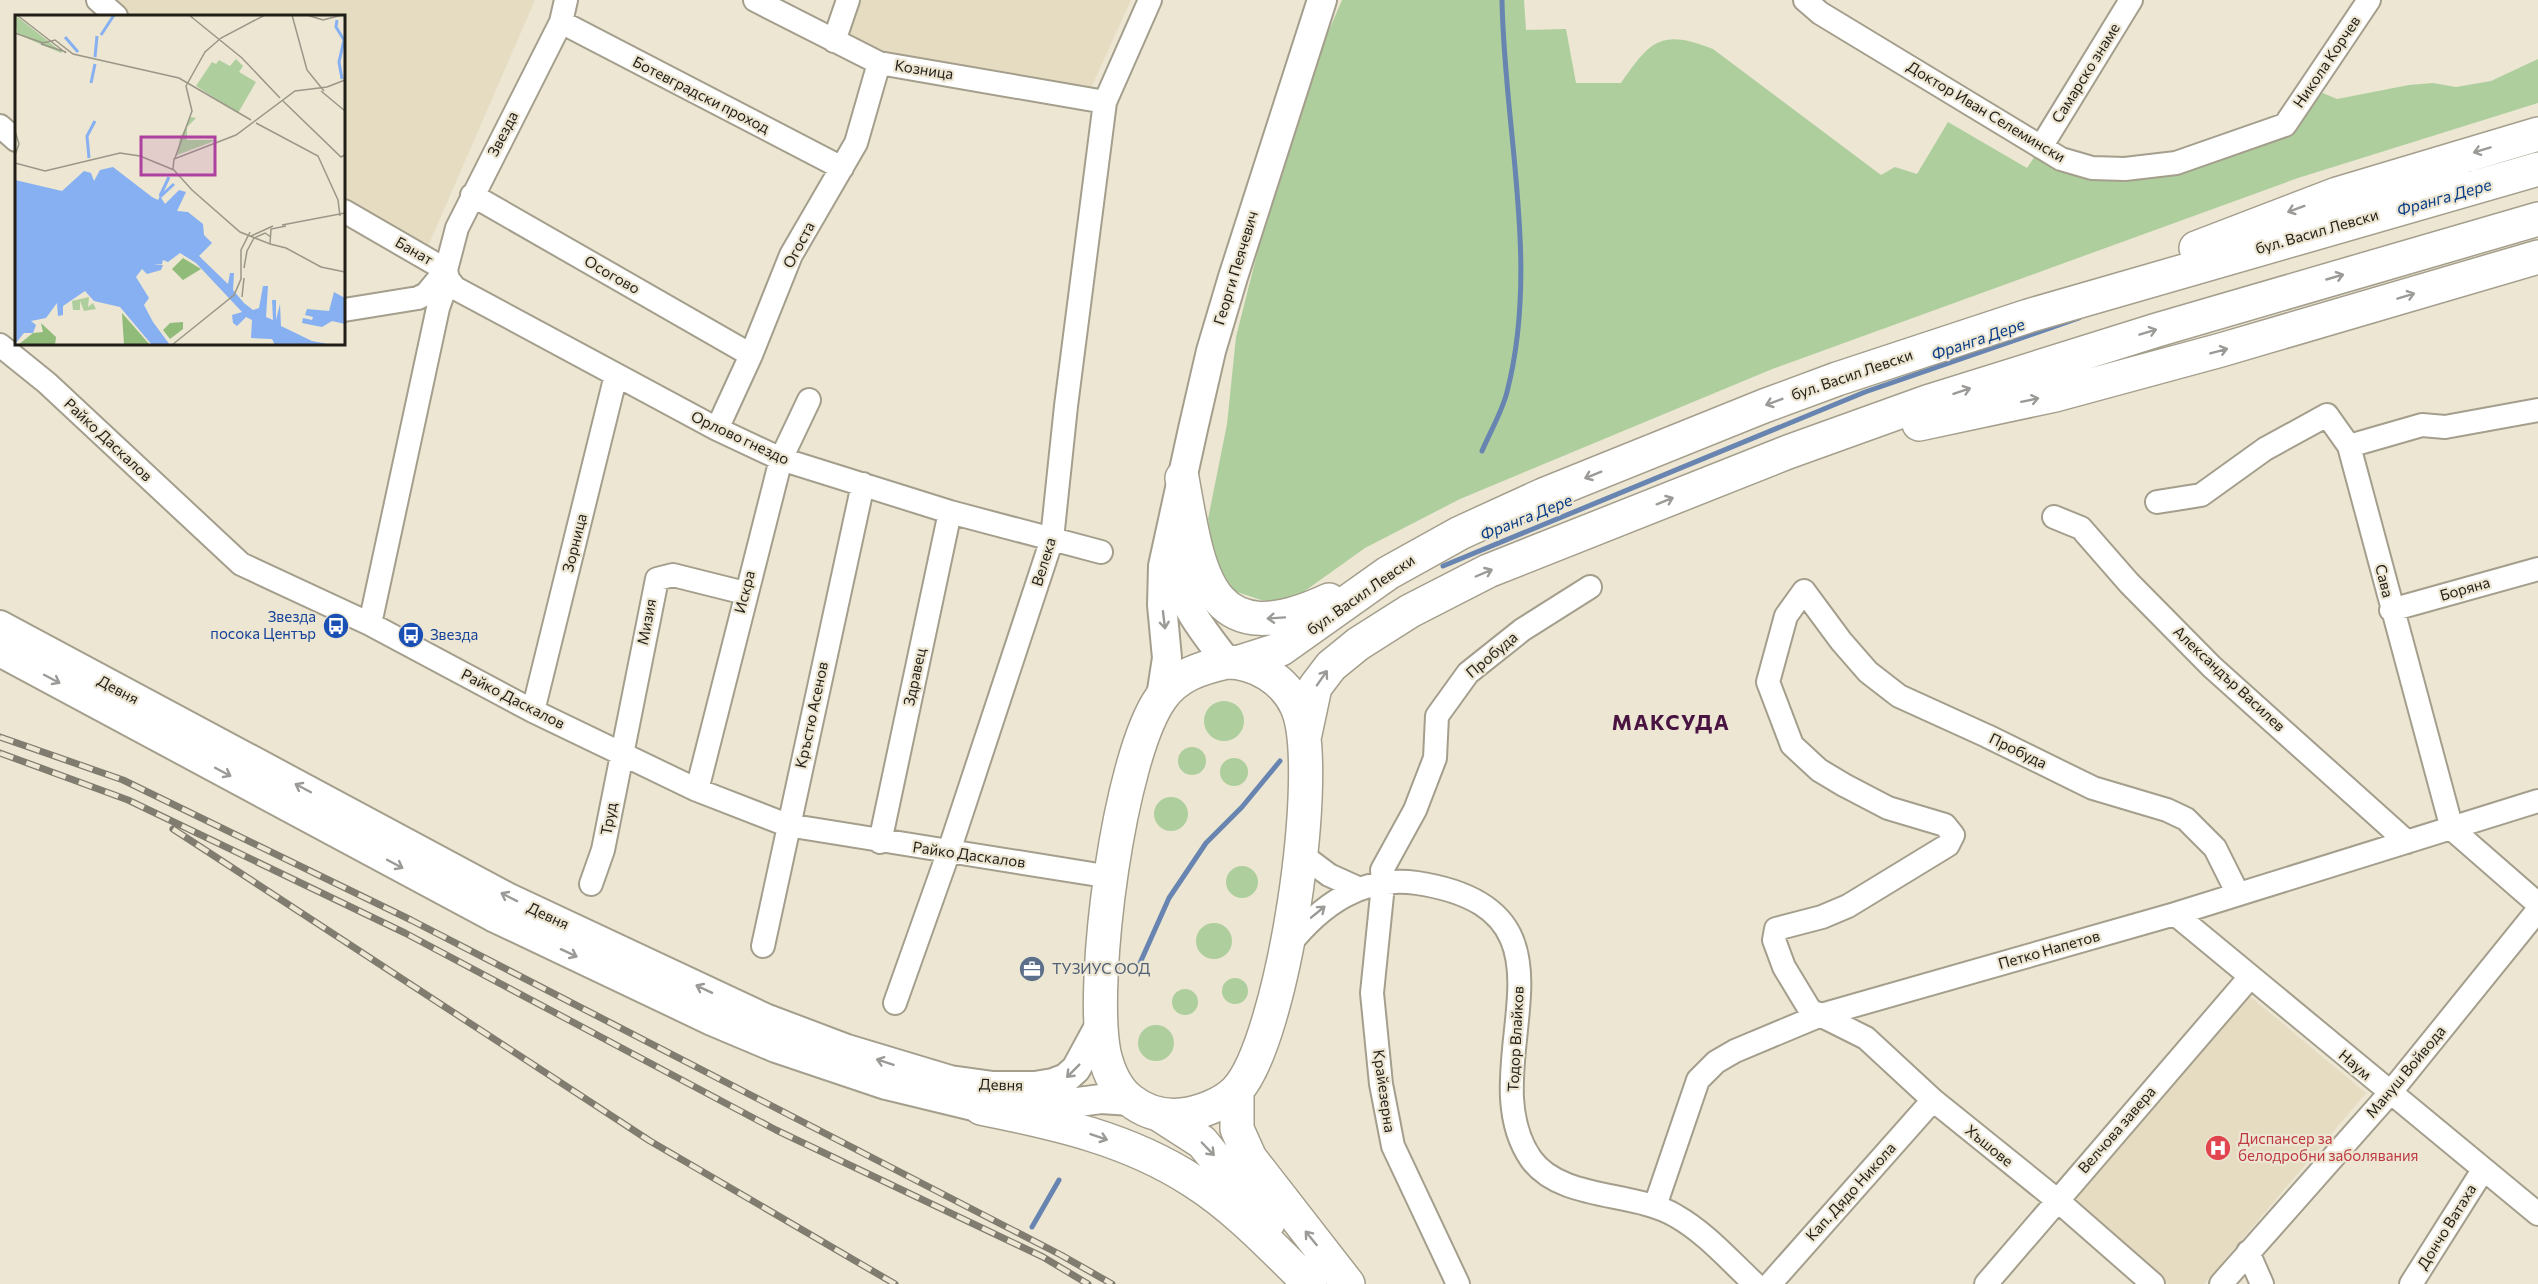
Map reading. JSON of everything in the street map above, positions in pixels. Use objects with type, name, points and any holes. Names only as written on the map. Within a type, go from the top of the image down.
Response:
[{"type":"highway","points":[[2028,316],[2309,204],[2538,134]]},
{"type":"highway","name":"бул. Васил Левски","points":[[1161,697],[1181,678],[1195,670],[1281,649],[1388,573],[1450,538],[1543,495],[1764,406],[1837,379],[2028,316],[2538,169]]},
{"type":"highway","points":[[1160,1115],[1191,1114],[1214,1105],[1237,1090],[1251,1068],[1264,1036],[1286,948],[1301,854],[1305,734],[1316,687],[1331,666],[1358,644],[1410,611],[1488,571],[1788,452],[1927,402],[2061,359],[2538,219]]},
{"type":"highway","points":[[1788,452],[2055,395],[2221,351],[2538,257]]},
{"type":"highway","points":[[1182,478],[1201,571],[1215,597],[1237,612],[1262,618],[1289,616],[1388,573]]},
{"type":"highway","points":[[1233,662],[1254,666],[1279,681],[1296,705],[1305,734]]},
{"type":"highway","points":[[1161,697],[1145,728],[1136,757],[1111,877],[1102,957],[1102,1021],[1108,1066],[1118,1086],[1131,1101],[1160,1115],[1202,1142],[1218,1159],[1249,1197],[1311,1284]]},
{"type":"highway","points":[[1237,1090],[1237,1129],[1250,1158],[1348,1284]]},
{"type":"highway","points":[[981,1108],[1073,1128],[1126,1146],[1170,1168],[1192,1180],[1234,1211],[1311,1284]]},
{"type":"main road","name":"Георги Пеячевич","points":[[1161,697],[1167,658],[1162,605],[1163,566],[1182,478],[1217,330],[1297,71],[1322,0]]},
{"type":"main road","name":"Георги Пеячевич","points":[[1169,541],[1178,586],[1188,612],[1233,662]]},
{"type":"main road","name":"Девня","points":[[0,625],[509,898],[765,1018],[848,1049],[950,1080],[993,1086],[1035,1086],[1066,1078],[1076,1069],[1102,1021]]},
{"type":"main road","name":"Девня","points":[[0,652],[493,917],[712,1021],[850,1074],[953,1103],[981,1108],[1037,1107],[1101,1099],[1131,1101]]},
{"type":"street","points":[[98,0],[115,15]]},
{"type":"street","name":"Звезда","points":[[370,624],[457,228],[561,22],[566,0]]},
{"type":"street","name":"Козница","points":[[755,0],[879,63],[1105,102]]},
{"type":"street","points":[[834,41],[848,0]]},
{"type":"street","name":"Велека","points":[[896,1003],[1052,539],[1066,406],[1105,102],[1150,0]]},
{"type":"street","name":"Самарско знаме","points":[[2041,147],[2131,0]]},
{"type":"street","name":"Никола Корчев","points":[[2285,125],[2370,0]]},
{"type":"street","name":"Доктор Иван Селемински","points":[[1818,4],[2061,159],[2092,168],[2125,169],[2176,163],[2285,125]]},
{"type":"street","name":"Ботевградски проход","points":[[561,22],[842,168]]},
{"type":"street","name":"Огоста","points":[[717,429],[751,356],[791,255],[856,143],[879,63]]},
{"type":"street","points":[[0,126],[15,139]]},
{"type":"street","name":"Осогово","points":[[472,195],[751,356]]},
{"type":"street","name":"Банат","points":[[345,212],[447,274],[426,294],[418,298],[345,310]]},
{"type":"street","name":"Орлово гнездо","points":[[447,274],[455,288],[717,429],[781,459],[951,512],[1101,552]]},
{"type":"street","name":"Райко Даскалов","points":[[0,345],[47,383],[241,564],[370,624],[533,711],[696,790],[787,825],[880,842],[1111,877]]},
{"type":"street","name":"Зорница","points":[[533,711],[616,375]]},
{"type":"street","name":"Искра","points":[[696,790],[781,459],[809,399]]},
{"type":"street","points":[[2349,446],[2422,425],[2445,427],[2538,410]]},
{"type":"street","name":"Сава","points":[[2157,502],[2201,495],[2265,449],[2327,416],[2349,446],[2391,610],[2452,829]]},
{"type":"street","name":"Кръстю Асенов","points":[[763,946],[787,825],[862,484]]},
{"type":"street","name":"Здравец","points":[[880,842],[951,512]]},
{"type":"street","name":"Александър Василев","points":[[2054,517],[2081,528],[2129,583],[2212,667],[2407,842]]},
{"type":"street","name":"Боряна","points":[[2391,610],[2538,569]]},
{"type":"street","name":"Мизия","points":[[621,754],[657,579],[673,575],[745,592]]},
{"type":"street","name":"Прoбудa","points":[[1383,885],[1382,870],[1415,810],[1435,758],[1437,716],[1468,673],[1522,630],[1590,586]]},
{"type":"street","name":"Прoбудa","points":[[1804,591],[1841,641],[1868,672],[1899,696],[1950,721],[1988,735],[2093,788],[2167,810],[2186,819],[2215,848],[2238,894]]},
{"type":"street","name":"Хъшове","points":[[1804,591],[1786,616],[1768,682],[1792,745],[1819,770],[1844,786],[1888,808],[1945,825],[1953,834],[1948,845],[1848,906],[1822,917],[1776,929],[1774,940],[1784,967],[1810,1010],[1866,1038],[1933,1100],[2057,1200],[2153,1284]]},
{"type":"street","name":"Труд","points":[[591,884],[603,850],[621,754]]},
{"type":"street","name":"Петко Напетов","points":[[1655,1206],[1698,1080],[1716,1062],[1735,1051],[1821,1015],[2175,914],[2538,801]]},
{"type":"street","points":[[2452,829],[2538,904]]},
{"type":"street","points":[[1301,854],[1329,875],[1360,888]]},
{"type":"street","name":"Тодор Влайков","points":[[1286,948],[1321,909],[1360,888],[1410,882],[1460,893],[1489,911],[1505,929],[1517,950],[1520,974],[1512,1077],[1514,1123],[1532,1160],[1547,1175],[1563,1183],[1655,1206],[1676,1215],[1695,1229],[1755,1284]]},
{"type":"street","name":"Кpaйeзepнa","points":[[1383,885],[1372,993],[1382,1084],[1393,1146],[1458,1284]]},
{"type":"street","name":"Mануш Войвода","points":[[2221,1284],[2390,1093],[2538,910]]},
{"type":"street","name":"Наум","points":[[2175,914],[2538,1214]]},
{"type":"street","name":"Велчова завера","points":[[1986,1284],[2250,977]]},
{"type":"street","name":"Кап. Дядо Никола","points":[[1770,1284],[1933,1100]]},
{"type":"street","name":"Дончо Ватаха","points":[[2411,1284],[2483,1170]]},
{"type":"street","points":[[2248,1252],[2262,1284]]},
{"type":"shaded area","points":[[84,0],[535,0],[422,260],[345,221],[345,15],[101,15]]},
{"type":"shaded area","points":[[857,0],[1131,0],[1091,88],[879,52],[843,33]]},
{"type":"shaded area","name":"Диспансер за белодробни заболявания","points":[[2247,994],[2366,1093],[2204,1284],[2168,1284],[2071,1202]]},
{"type":"green space","points":[[1342,0],[1524,0],[1526,30],[1566,29],[1576,83],[1621,83],[1641,57],[1659,42],[1681,40],[1695,43],[1713,49],[1881,175],[1895,167],[1917,174],[1948,122],[2027,168],[2041,147],[2125,169],[2285,125],[2311,88],[2337,99],[2409,85],[2433,83],[2456,87],[2491,81],[2538,59],[2538,103],[2298,178],[1770,370],[1460,499],[1365,548],[1295,598],[1275,602],[1234,591],[1218,578],[1208,519],[1227,424],[1236,337],[1258,250],[1327,35]]},
{"type":"green space","points":[[1224,701],[1232,702],[1238,707],[1243,713],[1243,729],[1238,735],[1232,740],[1224,741],[1216,740],[1210,735],[1205,729],[1204,721],[1205,713],[1210,707],[1216,702]]},
{"type":"green space","points":[[1192,747],[1202,751],[1206,761],[1202,771],[1192,775],[1182,771],[1178,761],[1182,751]]},
{"type":"green space","points":[[1234,758],[1244,762],[1248,772],[1244,782],[1234,786],[1224,782],[1220,772],[1224,762]]},
{"type":"green space","points":[[1171,797],[1183,802],[1188,814],[1183,826],[1171,831],[1159,826],[1154,814],[1159,802]]},
{"type":"green space","points":[[1242,866],[1253,871],[1258,882],[1253,893],[1242,898],[1231,893],[1226,882],[1231,871]]},
{"type":"green space","points":[[1214,923],[1226,929],[1232,941],[1226,953],[1214,959],[1202,953],[1196,941],[1202,929]]},
{"type":"green space","points":[[1235,978],[1244,982],[1248,991],[1244,1000],[1235,1004],[1226,1000],[1222,991],[1226,982]]},
{"type":"green space","points":[[1185,989],[1194,993],[1198,1002],[1194,1011],[1185,1015],[1176,1011],[1172,1002],[1176,993]]},
{"type":"green space","points":[[1156,1025],[1169,1030],[1174,1043],[1169,1056],[1156,1061],[1143,1056],[1138,1043],[1143,1030]]},
{"type":"waterway","points":[[1482,451],[1507,392],[1516,344],[1520,295],[1518,197],[1504,49],[1502,0]]},
{"type":"waterway","name":"Франга Дере","points":[[1443,566],[1865,392],[2079,318]]},
{"type":"waterway","name":"Франга Дере","points":[[1140,963],[1169,898],[1206,843],[1242,807],[1280,761]]},
{"type":"waterway","name":"Франга Дере","points":[[1032,1227],[1059,1180]]},
{"type":"railway","points":[[0,737],[123,780],[411,920],[1061,1255],[1112,1284]]},
{"type":"railway","points":[[0,753],[128,800],[405,933],[776,1130],[1043,1257],[1088,1284]]},
{"type":"railway","points":[[173,829],[650,1141],[895,1284]]},
{"type":"place","name":"Звезда посока Център","points":[[336,626]]},
{"type":"place","name":"Звезда","points":[[411,635]]},
{"type":"place","name":"ТУЗИУС ООД","points":[[1032,969]]},
{"type":"place","name":"Диспансер за белодробни заболявания","points":[[2218,1148]]},
{"type":"district","name":"МАКСУДА","points":[[1671,723]]}]
